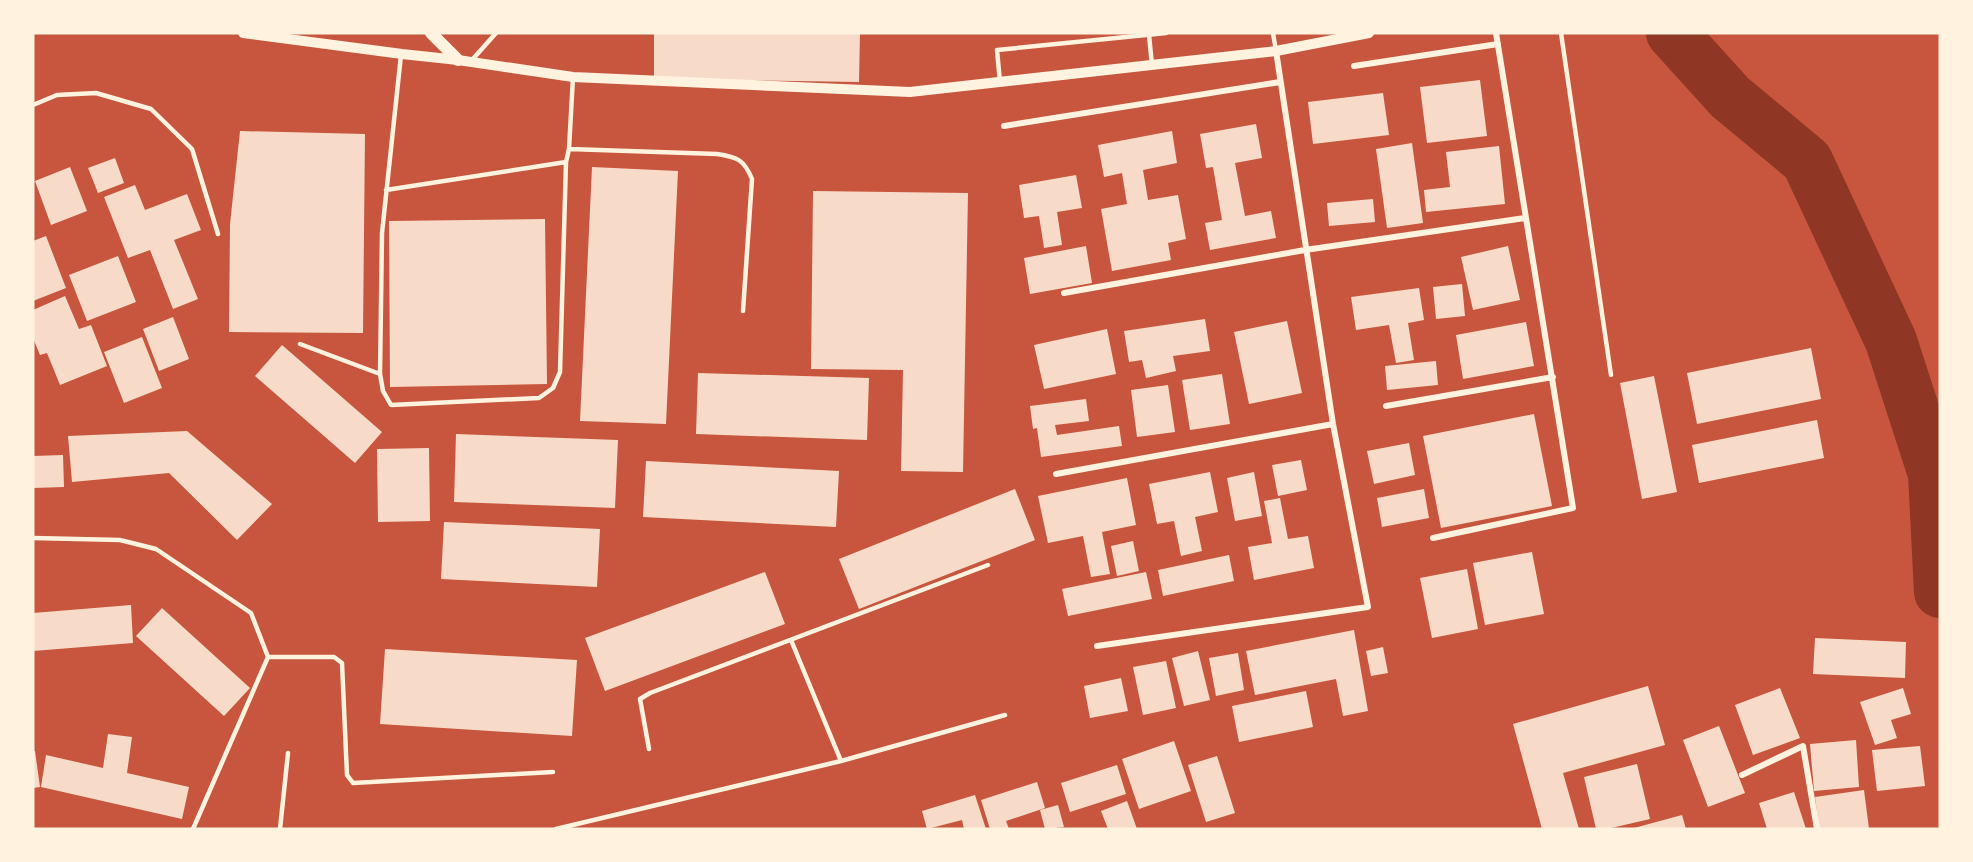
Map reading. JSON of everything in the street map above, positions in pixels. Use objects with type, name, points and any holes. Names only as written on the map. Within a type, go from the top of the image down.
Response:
[{"type":"main road","points":[[431,33],[464,61]]},
{"type":"street","points":[[243,33],[573,77],[910,92],[1276,51],[1369,33]]},
{"type":"street","points":[[1433,538],[1573,508],[1496,33]]},
{"type":"street","points":[[1354,66],[1498,44]]},
{"type":"street","points":[[1097,646],[1368,607],[1333,424],[1276,51]]},
{"type":"street","points":[[1004,126],[1280,82]]},
{"type":"street","points":[[1064,293],[1305,250],[1525,218]]},
{"type":"street","points":[[1386,406],[1553,377]]},
{"type":"street","points":[[1056,474],[1333,424]]},
{"type":"street","points":[[1743,775],[1803,747],[1817,829]]},
{"type":"lane","points":[[464,61],[496,33]]},
{"type":"lane","points":[[1000,81],[997,50],[1166,33]]},
{"type":"lane","points":[[1273,33],[1276,51]]},
{"type":"lane","points":[[1561,33],[1611,375]]},
{"type":"lane","points":[[1149,35],[1152,65]]},
{"type":"lane","points":[[402,54],[382,233],[380,374],[383,391],[391,405],[539,398],[553,388],[560,372],[566,162],[569,149],[573,77]]},
{"type":"lane","points":[[33,105],[57,95],[96,93],[151,109],[192,149],[218,234]]},
{"type":"lane","points":[[569,149],[717,154],[733,156],[746,165],[752,179],[743,311]]},
{"type":"lane","points":[[386,190],[566,162]]},
{"type":"lane","points":[[300,344],[380,374]]},
{"type":"lane","points":[[33,538],[120,540],[156,549],[250,614],[268,657],[193,829]]},
{"type":"lane","points":[[649,749],[640,699],[650,693],[988,565]]},
{"type":"lane","points":[[790,640],[841,761]]},
{"type":"lane","points":[[268,657],[334,657],[342,663],[347,775],[353,783],[553,772]]},
{"type":"lane","points":[[556,829],[841,761],[1005,715]]},
{"type":"lane","points":[[280,829],[288,753]]},
{"type":"building","points":[[654,33],[860,33],[859,82],[654,79]]},
{"type":"building","points":[[1480,80],[1487,136],[1427,143],[1420,87]]},
{"type":"building","points":[[1383,93],[1389,135],[1313,144],[1308,102]]},
{"type":"building","points":[[1256,124],[1262,158],[1235,163],[1245,216],[1271,211],[1276,238],[1210,250],[1205,223],[1222,220],[1213,167],[1206,168],[1200,134]]},
{"type":"building","points":[[240,131],[365,134],[363,333],[229,332],[230,224]]},
{"type":"building","points":[[1172,131],[1177,163],[1143,170],[1148,200],[1178,195],[1186,239],[1168,243],[1171,260],[1112,271],[1101,209],[1127,204],[1122,173],[1104,177],[1098,145]]},
{"type":"building","points":[[1412,143],[1423,223],[1387,228],[1376,149]]},
{"type":"building","points":[[1499,146],[1505,204],[1426,212],[1424,190],[1450,187],[1446,152]]},
{"type":"building","points":[[115,158],[124,183],[98,193],[88,168]]},
{"type":"building","points":[[70,167],[87,211],[51,225],[35,181]]},
{"type":"building","points":[[592,167],[678,171],[666,424],[580,421]]},
{"type":"building","points":[[1076,175],[1082,208],[1057,212],[1062,245],[1044,248],[1039,216],[1024,218],[1019,185]]},
{"type":"building","points":[[135,185],[145,210],[187,194],[201,230],[174,240],[198,299],[173,309],[150,250],[128,258],[104,197]]},
{"type":"building","points":[[813,191],[968,193],[963,472],[901,471],[903,370],[811,369]]},
{"type":"building","points":[[1373,199],[1375,222],[1329,226],[1327,203]]},
{"type":"building","points":[[545,219],[547,384],[390,387],[389,221]]},
{"type":"building","points":[[46,236],[66,288],[33,301],[33,241]]},
{"type":"building","points":[[1086,246],[1092,283],[1030,294],[1024,258]]},
{"type":"building","points":[[1508,246],[1520,300],[1473,310],[1461,257]]},
{"type":"building","points":[[118,256],[136,302],[87,321],[69,275]]},
{"type":"building","points":[[1462,284],[1465,316],[1436,319],[1433,287]]},
{"type":"building","points":[[1419,288],[1424,320],[1408,323],[1414,360],[1396,363],[1389,325],[1356,330],[1351,297]]},
{"type":"building","points":[[65,296],[79,329],[91,325],[107,366],[60,385],[47,353],[40,355],[33,338],[33,310]]},
{"type":"building","points":[[173,317],[189,359],[159,371],[143,329]]},
{"type":"building","points":[[1205,319],[1210,351],[1173,356],[1176,371],[1146,378],[1142,360],[1129,362],[1124,331]]},
{"type":"building","points":[[1287,321],[1302,393],[1249,404],[1234,332]]},
{"type":"building","points":[[1526,322],[1534,366],[1463,379],[1456,335]]},
{"type":"building","points":[[1107,329],[1116,374],[1044,389],[1034,345]]},
{"type":"building","points":[[142,337],[162,388],[124,403],[104,352]]},
{"type":"building","points":[[282,345],[382,432],[355,463],[255,376]]},
{"type":"building","points":[[1811,348],[1821,399],[1697,424],[1687,373]]},
{"type":"building","points":[[1436,361],[1438,385],[1387,390],[1385,366]]},
{"type":"building","points":[[698,373],[869,378],[867,440],[696,434]]},
{"type":"building","points":[[1222,374],[1230,424],[1190,430],[1182,380]]},
{"type":"building","points":[[1654,376],[1677,492],[1642,499],[1620,383]]},
{"type":"building","points":[[1168,385],[1175,432],[1137,437],[1131,390]]},
{"type":"building","points":[[1086,399],[1089,421],[1055,425],[1057,435],[1119,426],[1122,446],[1041,457],[1037,428],[1033,429],[1030,406]]},
{"type":"building","points":[[1534,414],[1552,506],[1441,528],[1423,436]]},
{"type":"building","points":[[1817,420],[1824,458],[1699,483],[1692,445]]},
{"type":"building","points":[[187,431],[272,504],[237,540],[169,473],[72,482],[68,436]]},
{"type":"building","points":[[456,434],[618,440],[615,508],[454,502]]},
{"type":"building","points":[[1409,443],[1415,475],[1374,484],[1367,451]]},
{"type":"building","points":[[429,448],[430,521],[378,522],[377,449]]},
{"type":"building","points":[[63,455],[64,487],[33,488],[33,456]]},
{"type":"building","points":[[1301,460],[1307,490],[1278,496],[1272,465]]},
{"type":"building","points":[[646,461],[839,471],[836,527],[643,517]]},
{"type":"building","points":[[1210,472],[1218,512],[1195,517],[1202,551],[1181,556],[1174,521],[1157,524],[1149,484]]},
{"type":"building","points":[[1254,472],[1262,516],[1235,521],[1227,478]]},
{"type":"building","points":[[1127,478],[1136,525],[1102,532],[1110,574],[1091,577],[1083,536],[1048,543],[1038,496]]},
{"type":"building","points":[[1015,489],[1035,540],[859,609],[839,559]]},
{"type":"building","points":[[1424,489],[1429,518],[1382,527],[1377,498]]},
{"type":"building","points":[[1280,498],[1288,539],[1308,536],[1314,568],[1254,580],[1248,547],[1272,543],[1264,501]]},
{"type":"building","points":[[444,522],[600,529],[597,587],[441,579]]},
{"type":"building","points":[[1133,541],[1139,571],[1117,576],[1111,546]]},
{"type":"building","points":[[1532,552],[1544,614],[1485,625],[1473,563]]},
{"type":"building","points":[[1229,555],[1234,581],[1163,596],[1158,570]]},
{"type":"building","points":[[1467,569],[1478,629],[1432,638],[1420,578]]},
{"type":"building","points":[[765,572],[785,624],[605,691],[585,638]]},
{"type":"building","points":[[1146,572],[1152,599],[1068,616],[1062,589]]},
{"type":"building","points":[[131,605],[133,643],[33,651],[33,613]]},
{"type":"building","points":[[162,608],[250,688],[224,716],[136,636]]},
{"type":"building","points":[[1354,630],[1368,711],[1343,716],[1336,679],[1255,695],[1246,651]]},
{"type":"building","points":[[1815,638],[1906,642],[1905,678],[1813,674]]},
{"type":"building","points":[[1383,647],[1388,673],[1371,676],[1366,651]]},
{"type":"building","points":[[385,649],[577,660],[572,736],[380,724]]},
{"type":"building","points":[[1198,651],[1210,700],[1184,706],[1172,658]]},
{"type":"building","points":[[1238,653],[1244,690],[1216,696],[1209,658]]},
{"type":"building","points":[[1166,661],[1176,708],[1143,715],[1133,667]]},
{"type":"building","points":[[1121,678],[1128,711],[1090,718],[1084,686]]},
{"type":"building","points":[[1648,686],[1665,745],[1563,773],[1579,829],[1542,829],[1513,724]]},
{"type":"building","points":[[1780,688],[1800,738],[1753,755],[1735,705]]},
{"type":"building","points":[[1903,688],[1911,714],[1891,720],[1897,738],[1875,745],[1860,702]]},
{"type":"building","points":[[1306,691],[1313,727],[1239,742],[1232,706]]},
{"type":"building","points":[[1719,726],[1745,793],[1708,807],[1683,740]]},
{"type":"building","points":[[108,734],[132,737],[127,773],[189,787],[182,819],[41,787],[46,755],[103,768]]},
{"type":"building","points":[[1856,740],[1859,787],[1814,791],[1810,744]]},
{"type":"building","points":[[1174,741],[1191,791],[1139,809],[1122,759]]},
{"type":"building","points":[[1920,746],[1925,786],[1877,791],[1872,750]]},
{"type":"building","points":[[33,751],[35,751],[40,787],[33,788]]},
{"type":"building","points":[[1217,756],[1235,813],[1206,822],[1188,765]]},
{"type":"building","points":[[1637,764],[1650,819],[1607,829],[1596,829],[1584,777]]},
{"type":"building","points":[[1117,765],[1126,794],[1070,812],[1061,783]]},
{"type":"building","points":[[1037,782],[1045,808],[1006,821],[1009,829],[990,829],[981,800]]},
{"type":"building","points":[[1864,790],[1869,829],[1819,829],[1815,797]]},
{"type":"building","points":[[1794,792],[1806,829],[1767,829],[1759,803]]},
{"type":"building","points":[[975,795],[986,829],[964,829],[962,820],[927,829],[922,811]]},
{"type":"building","points":[[1127,801],[1137,829],[1108,829],[1101,811]]},
{"type":"building","points":[[1058,805],[1064,827],[1045,829],[1040,810]]},
{"type":"building","points":[[1682,815],[1686,829],[1634,829],[1634,828]]},
{"type":"waterway","points":[[1672,33],[1730,97],[1807,161],[1891,341],[1934,474],[1940,592]]}]
